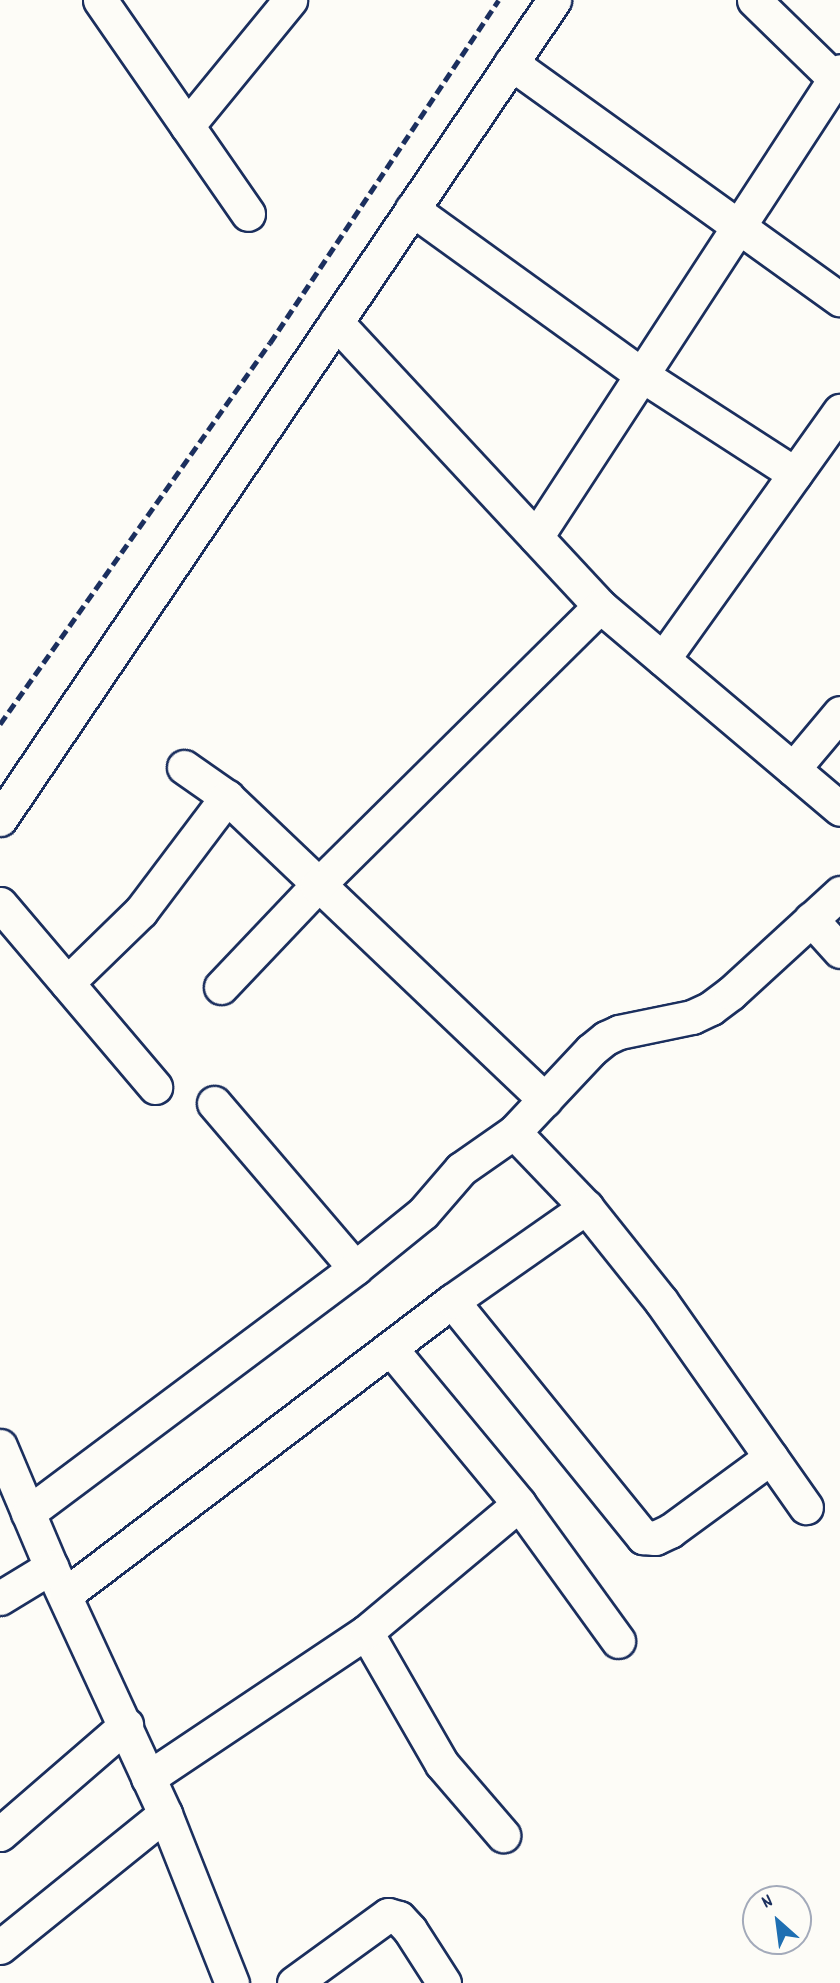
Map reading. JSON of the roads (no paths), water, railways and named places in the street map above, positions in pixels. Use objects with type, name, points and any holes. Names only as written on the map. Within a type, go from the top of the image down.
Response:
[{"type":"street","points":[[100,0],[248,214]]},
{"type":"street","points":[[187,126],[290,0]]},
{"type":"street","points":[[0,819],[554,0]]},
{"type":"street","points":[[536,537],[838,77],[754,0]]},
{"type":"street","points":[[511,63],[740,224],[840,299]]},
{"type":"street","points":[[412,209],[642,375],[795,474]]},
{"type":"street","points":[[336,322],[600,606],[840,809]]},
{"type":"street","points":[[663,659],[840,411]]},
{"type":"street","points":[[221,987],[317,886],[600,606]]},
{"type":"street","points":[[793,769],[840,713]]},
{"type":"street","points":[[184,766],[227,797],[317,886],[545,1100]]},
{"type":"street","points":[[67,983],[141,911],[227,797]]},
{"type":"street","points":[[29,1513],[355,1268],[423,1213],[461,1169],[514,1132],[606,1038],[619,1032],[692,1017],[711,1008],[731,993],[840,892]]},
{"type":"street","points":[[0,904],[155,1087]]},
{"type":"street","points":[[811,919],[840,951]]},
{"type":"street","points":[[214,1103],[355,1268]]},
{"type":"street","points":[[514,1132],[586,1207],[660,1301],[806,1507]]},
{"type":"street","points":[[0,1598],[58,1581],[391,1349],[452,1301],[586,1207]]},
{"type":"street","points":[[452,1301],[643,1536],[655,1538],[670,1531],[771,1457]]},
{"type":"street","points":[[391,1349],[519,1504],[618,1641]]},
{"type":"street","points":[[0,1446],[58,1581],[165,1814],[232,1983]]},
{"type":"street","points":[[148,1778],[366,1632],[519,1504]]},
{"type":"street","points":[[366,1632],[442,1765],[503,1835]]},
{"type":"street","points":[[0,1834],[126,1725]]},
{"type":"street","points":[[0,1947],[165,1814]]},
{"type":"street","points":[[294,1983],[388,1915],[399,1918],[410,1930],[443,1983]]},
{"type":"railway","points":[[0,724],[270,343],[499,0]]}]
